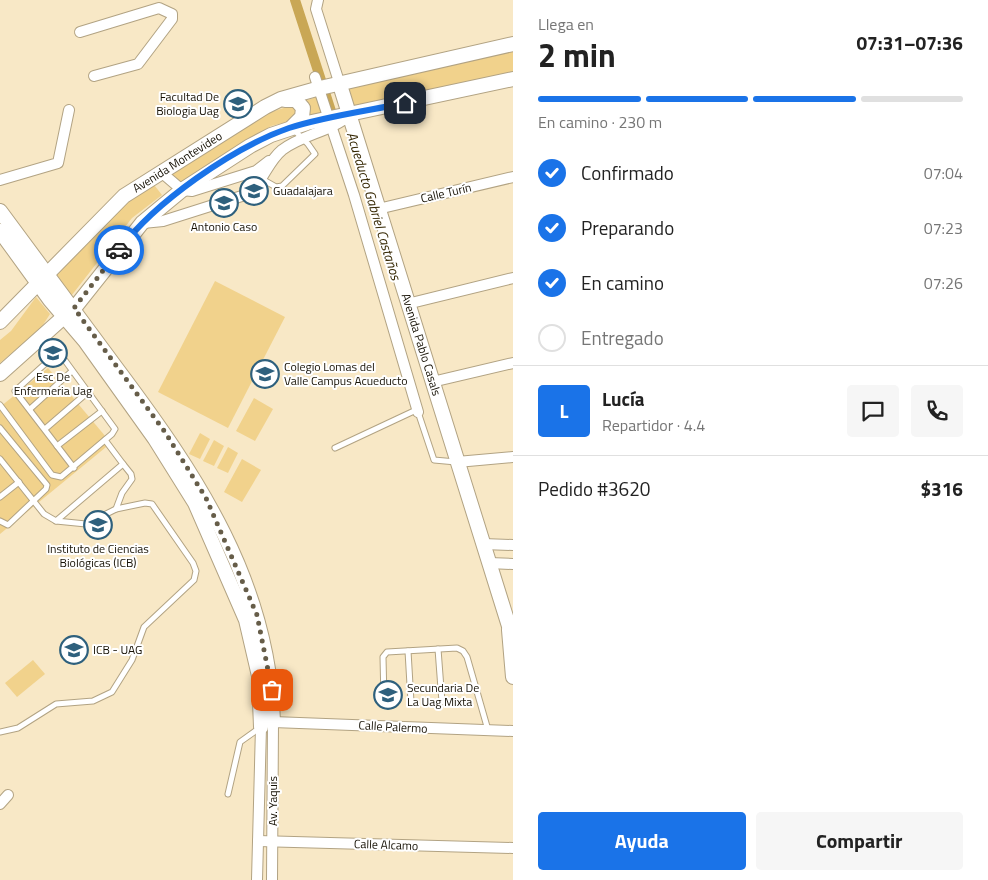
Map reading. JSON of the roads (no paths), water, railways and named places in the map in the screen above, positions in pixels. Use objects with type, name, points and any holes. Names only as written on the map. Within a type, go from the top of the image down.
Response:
[{"type":"street","points":[[80,32],[158,4],[172,14],[172,19],[138,64],[94,76]]},
{"type":"street","name":"Avenida Pablo Casals","points":[[317,4],[407,304],[513,639]]},
{"type":"street","name":"Avenida Montevideo","points":[[0,322],[124,196],[265,107],[317,83],[340,85],[513,44]]},
{"type":"street","name":"Avenida Montevideo","points":[[0,374],[70,313],[142,223],[182,190],[250,146],[291,128],[330,123],[351,114],[513,79]]},
{"type":"street","points":[[317,83],[418,412]]},
{"type":"street","points":[[281,99],[296,100],[304,108],[302,118],[291,128]]},
{"type":"street","points":[[0,180],[58,163],[69,110]]},
{"type":"street","points":[[142,223],[163,221],[245,195],[256,186],[259,175],[274,157],[302,138],[330,123]]},
{"type":"street","points":[[161,172],[182,190],[201,190],[259,175]]},
{"type":"street","name":"Calle Turín","points":[[378,209],[513,177]]},
{"type":"street","points":[[0,212],[42,278]]},
{"type":"street","points":[[0,231],[42,278],[165,432],[257,615],[271,679],[267,725]]},
{"type":"street","points":[[407,304],[513,278]]},
{"type":"street","points":[[432,382],[513,363]]},
{"type":"street","points":[[457,462],[513,457]]},
{"type":"street","points":[[483,544],[513,545]]},
{"type":"street","points":[[489,563],[513,564]]},
{"type":"street","name":"Avenida Pablo Casals","points":[[508,625],[513,677]]},
{"type":"street","name":"Calle Palermo","points":[[267,725],[513,731]]},
{"type":"street","name":"Av. Yaquis","points":[[258,880],[258,841],[267,725]]},
{"type":"street","name":"Av. Yaquis","points":[[267,725],[273,841],[272,880]]},
{"type":"street","points":[[0,804],[8,794]]},
{"type":"street","name":"Calle Alcamo","points":[[258,841],[513,848]]},
{"type":"lane","points":[[259,175],[276,187],[282,186],[314,155],[308,144],[291,128]]},
{"type":"lane","points":[[0,405],[52,476],[61,477],[74,468],[115,429],[61,355],[56,354],[16,388],[74,468]]},
{"type":"lane","points":[[30,409],[72,370]]},
{"type":"lane","points":[[45,429],[88,392]]},
{"type":"lane","points":[[58,446],[102,411]]},
{"type":"lane","points":[[335,448],[410,411],[418,412],[434,460],[436,462],[457,462]]},
{"type":"lane","points":[[0,428],[46,482],[46,489],[8,525],[0,521]]},
{"type":"lane","points":[[105,440],[131,474],[132,479],[122,493],[116,509]]},
{"type":"lane","points":[[0,732],[18,728],[56,704],[93,701],[112,692],[132,660],[144,628],[194,580],[196,571],[193,563],[152,504],[145,502],[116,509],[86,524],[56,521],[44,514],[20,482],[1,461]]},
{"type":"lane","points":[[56,521],[123,464]]},
{"type":"lane","points":[[46,482],[52,476]]},
{"type":"lane","points":[[0,497],[20,482]]},
{"type":"lane","points":[[384,700],[384,654],[408,650],[457,648],[468,657],[488,731]]},
{"type":"lane","points":[[438,649],[442,702]]},
{"type":"lane","points":[[408,650],[411,702]]},
{"type":"lane","points":[[228,794],[240,742],[267,725]]},
{"type":"waterway","name":"Acueducto Gabriel Castaños","points":[[295,0],[331,111]]},
{"type":"place","name":"Facultad De Biologia Uag","points":[[238,104]]},
{"type":"place","name":"Guadalajara","points":[[254,191]]},
{"type":"place","name":"Antonio Caso","points":[[224,203]]},
{"type":"place","name":"Esc De Enfermeria Uag","points":[[53,353]]},
{"type":"place","name":"Colegio Lomas del Valle Campus Acueducto","points":[[265,374]]},
{"type":"place","name":"Instituto de Ciencias Biológicas (ICB)","points":[[98,525]]},
{"type":"place","name":"ICB - UAG","points":[[74,650]]},
{"type":"place","name":"Secundaria De La Uag Mixta","points":[[388,695]]}]
